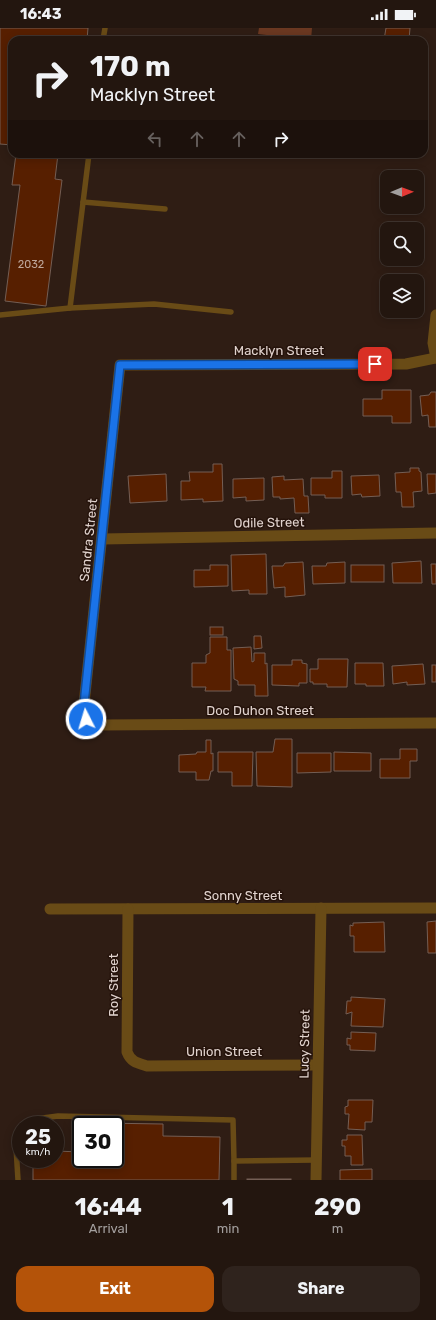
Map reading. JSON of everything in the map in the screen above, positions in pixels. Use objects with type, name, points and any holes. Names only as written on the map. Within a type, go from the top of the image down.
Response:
[{"type":"street","points":[[436,315],[433,344],[436,358]]},
{"type":"street","name":"Macklyn Street","points":[[120,365],[406,364],[436,358]]},
{"type":"street","name":"Sandra Street","points":[[86,719],[84,704],[120,365]]},
{"type":"street","name":"Odile Street","points":[[102,539],[436,533]]},
{"type":"street","name":"Doc Duhon Street","points":[[86,719],[93,724],[99,725],[436,724]]},
{"type":"street","name":"Lucy Street","points":[[316,1180],[321,908]]},
{"type":"street","name":"Sonny Street","points":[[50,909],[436,908]]},
{"type":"street","name":"Roy Street","points":[[128,909],[127,1052],[131,1060]]},
{"type":"street","name":"Union Street","points":[[131,1060],[147,1066],[317,1064]]},
{"type":"lane","points":[[70,308],[88,158]]},
{"type":"lane","points":[[83,202],[164,209]]},
{"type":"lane","points":[[0,315],[70,308],[154,304],[231,312]]},
{"type":"lane","points":[[64,1116],[232,1120],[234,1180]]},
{"type":"lane","points":[[234,1161],[316,1160]]},
{"type":"lane","points":[[17,1168],[18,1180]]},
{"type":"shaded area","points":[[259,28],[312,28],[311,36],[276,36],[258,34]]},
{"type":"building","points":[[0,28],[88,28],[87,36],[8,36],[8,145],[0,144]]},
{"type":"building","points":[[386,28],[410,28],[409,36],[385,36]]},
{"type":"building","points":[[15,158],[58,158],[55,179],[62,180],[46,306],[5,301],[20,185],[12,185]]},
{"type":"building","points":[[382,390],[411,390],[411,423],[392,423],[392,416],[363,416],[363,399],[382,399]]},
{"type":"building","points":[[431,392],[436,392],[436,427],[429,427],[428,415],[422,416],[420,396],[429,395]]},
{"type":"building","points":[[213,464],[222,464],[223,501],[203,502],[203,499],[181,500],[181,481],[190,481],[189,472],[213,472]]},
{"type":"building","points":[[410,468],[419,468],[419,471],[421,472],[422,491],[413,492],[414,507],[402,507],[401,492],[396,492],[395,473],[410,472]]},
{"type":"building","points":[[332,471],[342,471],[342,498],[325,498],[325,495],[311,495],[311,478],[332,478]]},
{"type":"building","points":[[166,474],[167,501],[130,503],[128,476]]},
{"type":"building","points":[[427,474],[436,474],[436,493],[428,494]]},
{"type":"building","points":[[379,475],[380,496],[362,497],[361,494],[352,495],[351,476]]},
{"type":"building","points":[[284,476],[284,480],[303,479],[304,496],[308,496],[309,513],[295,513],[294,498],[280,499],[280,497],[273,497],[272,477]]},
{"type":"building","points":[[264,478],[264,500],[246,501],[246,497],[233,498],[233,479]]},
{"type":"building","points":[[266,554],[267,594],[249,594],[249,590],[232,591],[231,555]]},
{"type":"building","points":[[421,561],[422,583],[393,583],[392,563]]},
{"type":"building","points":[[303,562],[305,595],[285,597],[285,587],[274,588],[272,566],[283,566],[285,563]]},
{"type":"building","points":[[345,562],[345,583],[313,584],[312,566],[326,566],[327,563]]},
{"type":"building","points":[[431,564],[436,564],[436,584],[432,584]]},
{"type":"building","points":[[210,565],[228,565],[228,586],[194,587],[194,570],[210,570]]},
{"type":"building","points":[[351,565],[384,565],[384,582],[351,582]]},
{"type":"building","points":[[210,627],[223,627],[223,635],[210,635]]},
{"type":"building","points":[[254,636],[261,636],[262,648],[254,649]]},
{"type":"building","points":[[210,637],[227,637],[227,650],[231,650],[231,691],[205,691],[206,687],[192,687],[192,663],[206,663],[206,655],[210,653]]},
{"type":"building","points":[[251,647],[252,662],[254,661],[254,653],[265,653],[265,664],[267,663],[268,696],[255,696],[255,685],[238,685],[238,681],[234,679],[233,648]]},
{"type":"building","points":[[318,659],[348,659],[347,687],[327,687],[327,684],[313,684],[313,682],[310,682],[310,669],[318,669]]},
{"type":"building","points":[[292,660],[302,660],[302,663],[307,664],[307,683],[299,683],[299,686],[272,685],[272,665],[292,665]]},
{"type":"building","points":[[355,663],[383,663],[384,686],[366,686],[366,684],[355,684]]},
{"type":"building","points":[[423,664],[425,684],[407,685],[407,682],[393,684],[392,666]]},
{"type":"building","points":[[432,665],[436,665],[436,682],[432,682]]},
{"type":"building","points":[[275,739],[292,739],[292,787],[257,786],[256,752],[273,752]]},
{"type":"building","points":[[206,740],[211,740],[211,754],[213,753],[213,771],[211,771],[209,780],[196,780],[196,772],[179,772],[179,755],[206,752]]},
{"type":"building","points":[[400,749],[417,749],[417,761],[410,761],[410,778],[380,778],[380,759],[400,759]]},
{"type":"building","points":[[218,752],[253,752],[252,786],[232,786],[232,772],[218,772]]},
{"type":"building","points":[[334,752],[371,753],[371,771],[334,771]]},
{"type":"building","points":[[297,753],[331,753],[331,772],[297,773]]},
{"type":"building","points":[[436,921],[436,953],[428,953],[427,922]]},
{"type":"building","points":[[384,922],[385,952],[354,952],[354,936],[350,936],[350,925],[353,926],[353,923]]},
{"type":"building","points":[[351,997],[385,999],[383,1027],[351,1026],[352,1012],[346,1014],[347,1001],[351,1001]]},
{"type":"building","points":[[351,1032],[376,1033],[375,1051],[350,1050],[350,1045],[347,1045],[347,1038],[351,1039]]},
{"type":"building","points":[[348,1100],[373,1100],[372,1122],[365,1122],[365,1130],[348,1129],[349,1114],[345,1114],[345,1107],[348,1106]]},
{"type":"building","points":[[124,1123],[163,1124],[163,1136],[220,1137],[219,1180],[33,1180],[33,1168],[64,1168],[64,1151],[72,1152],[72,1168],[124,1168]]},
{"type":"building","points":[[347,1135],[362,1135],[363,1165],[351,1165],[351,1156],[345,1156],[345,1146],[342,1146],[342,1140],[347,1140]]},
{"type":"building","points":[[372,1169],[372,1180],[340,1180],[340,1170]]},
{"type":"building","points":[[291,1179],[291,1180],[247,1180]]},
{"type":"route","points":[[86,719],[84,704],[120,365],[375,364]]}]
